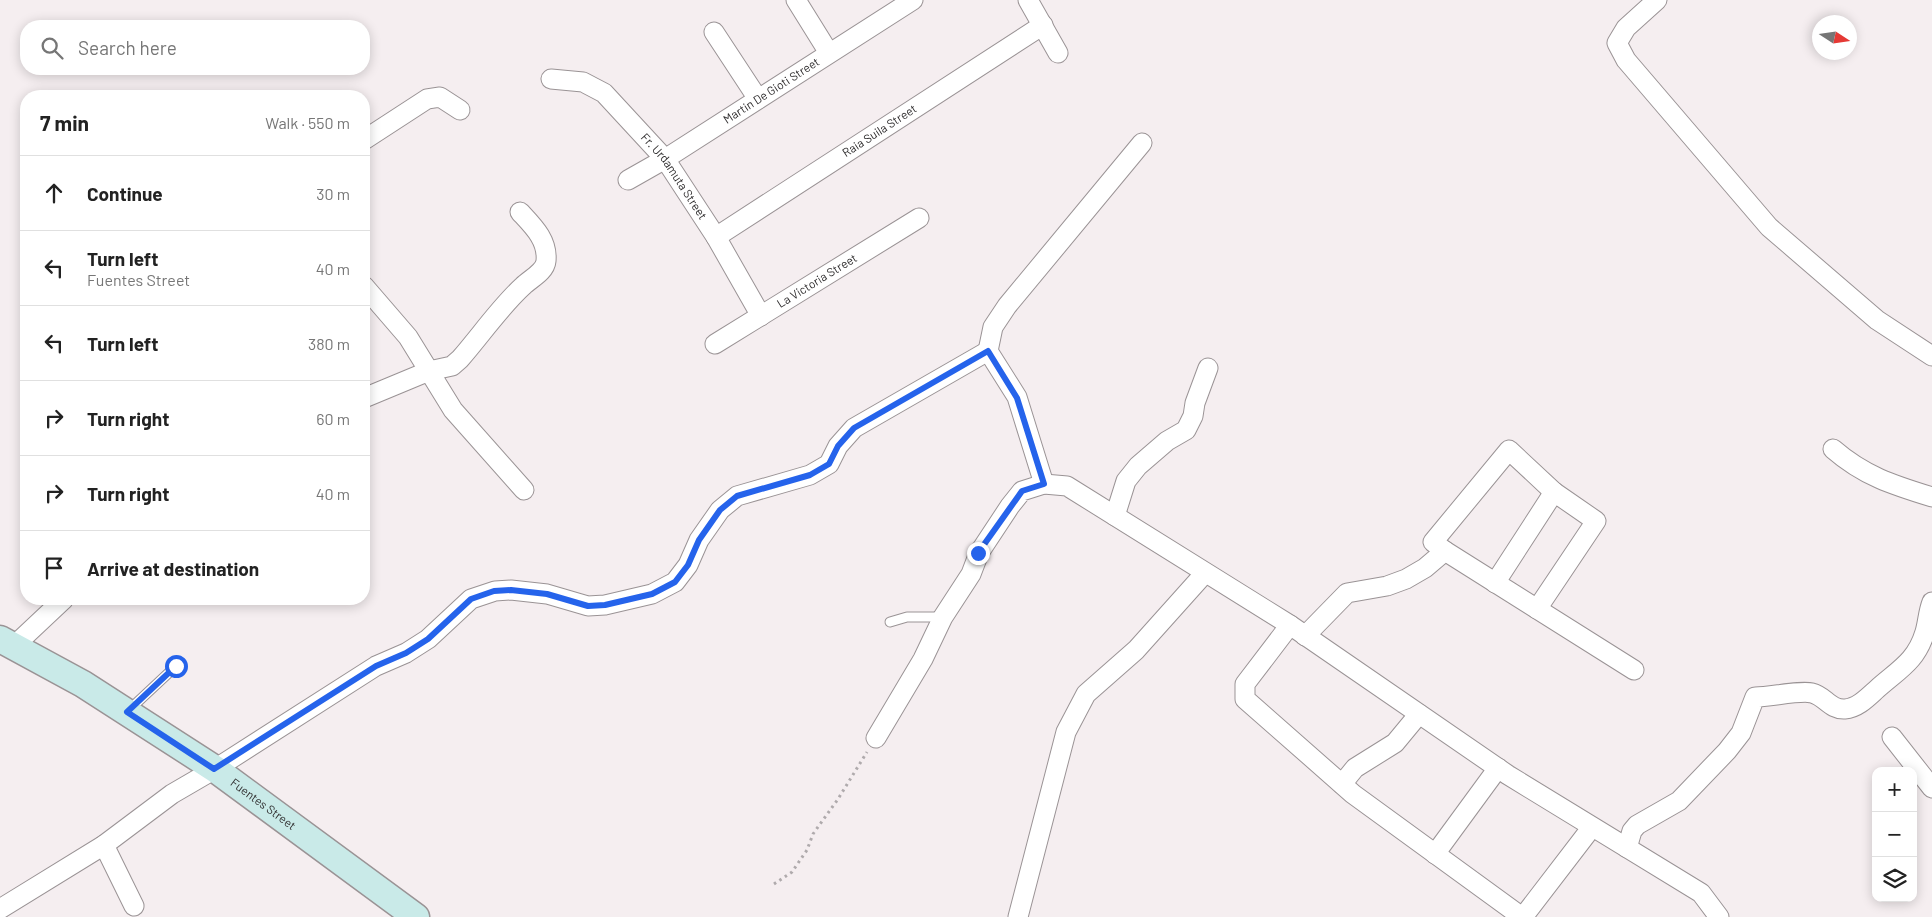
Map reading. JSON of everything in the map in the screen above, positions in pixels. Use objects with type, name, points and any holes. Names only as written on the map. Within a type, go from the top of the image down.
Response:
[{"type":"street","points":[[796,0],[829,54]]},
{"type":"street","points":[[1028,0],[1058,53]]},
{"type":"street","points":[[1657,0],[1626,28],[1617,43],[1626,60],[1769,227],[1877,320],[1932,356]]},
{"type":"street","name":"Martin De Gioti Street","points":[[628,180],[665,159],[910,1]]},
{"type":"street","name":"Raia Suila Street","points":[[716,237],[1042,24]]},
{"type":"street","points":[[714,32],[758,99]]},
{"type":"street","name":"Fr. Urdamuta Street","points":[[551,79],[583,82],[604,92],[665,159],[716,237],[760,316]]},
{"type":"street","points":[[370,136],[427,99],[440,97],[460,110]]},
{"type":"street","points":[[1044,484],[1017,398],[988,351],[994,327],[1007,306],[1142,144]]},
{"type":"street","points":[[370,396],[429,371],[452,366],[522,287],[543,269],[546,263],[546,249],[538,232],[520,212]]},
{"type":"street","name":"La Victoria Street","points":[[715,344],[919,218]]},
{"type":"street","points":[[370,293],[408,337],[453,410],[524,490]]},
{"type":"street","points":[[0,909],[104,845],[172,794],[376,666],[406,653],[428,639],[471,599],[494,591],[511,590],[547,594],[588,606],[605,605],[652,594],[675,582],[688,565],[699,540],[720,510],[737,496],[810,475],[829,464],[838,446],[854,428],[988,351]]},
{"type":"street","points":[[1115,516],[1126,481],[1138,466],[1167,442],[1186,430],[1193,416],[1195,403],[1208,368]]},
{"type":"street","points":[[1833,449],[1852,466],[1882,482],[1932,497]]},
{"type":"street","points":[[1537,609],[1596,521],[1554,492],[1509,450],[1433,542],[1444,551],[1634,670]]},
{"type":"street","points":[[876,738],[923,659],[943,617],[971,574],[978,553],[1010,506],[1022,491],[1044,484],[1067,486],[1290,625],[1498,768],[1700,893],[1719,917]]},
{"type":"street","points":[[1495,583],[1554,492]]},
{"type":"street","points":[[1305,636],[1347,593],[1387,586],[1406,579],[1425,568],[1444,551]]},
{"type":"street","points":[[1018,917],[1066,732],[1075,712],[1086,694],[1136,650],[1205,573]]},
{"type":"street","points":[[1628,848],[1632,831],[1637,825],[1679,801],[1735,743],[1756,697],[1783,696],[1804,692],[1813,693],[1831,706],[1846,709],[1856,706],[1898,674],[1910,661],[1925,632],[1932,602]]},
{"type":"street","points":[[7,642],[56,605]]},
{"type":"street","points":[[1290,625],[1246,684],[1244,699],[1342,784],[1522,917],[1592,827]]},
{"type":"street","name":"Fuentes Street","points":[[7,642],[83,684],[214,769],[416,917]]},
{"type":"street","points":[[1342,784],[1355,768],[1395,743],[1419,714]]},
{"type":"street","points":[[1892,737],[1932,788]]},
{"type":"street","points":[[1435,854],[1498,768]]},
{"type":"street","points":[[104,845],[134,906]]},
{"type":"lane","points":[[890,622],[907,617],[943,617]]},
{"type":"lane","points":[[127,712],[176,666]]},
{"type":"path","points":[[774,884],[792,872],[807,850],[813,834],[838,799],[876,738]]},
{"type":"route","points":[[176,666],[127,712],[214,769],[376,666],[406,653],[428,639],[471,599],[494,591],[511,590],[547,594],[588,606],[605,605],[628,598],[652,594],[675,582],[688,565],[699,540],[720,510],[737,496],[810,475],[829,464],[838,446],[854,428],[988,351],[1017,398],[1044,484],[1022,491],[978,553]]}]
